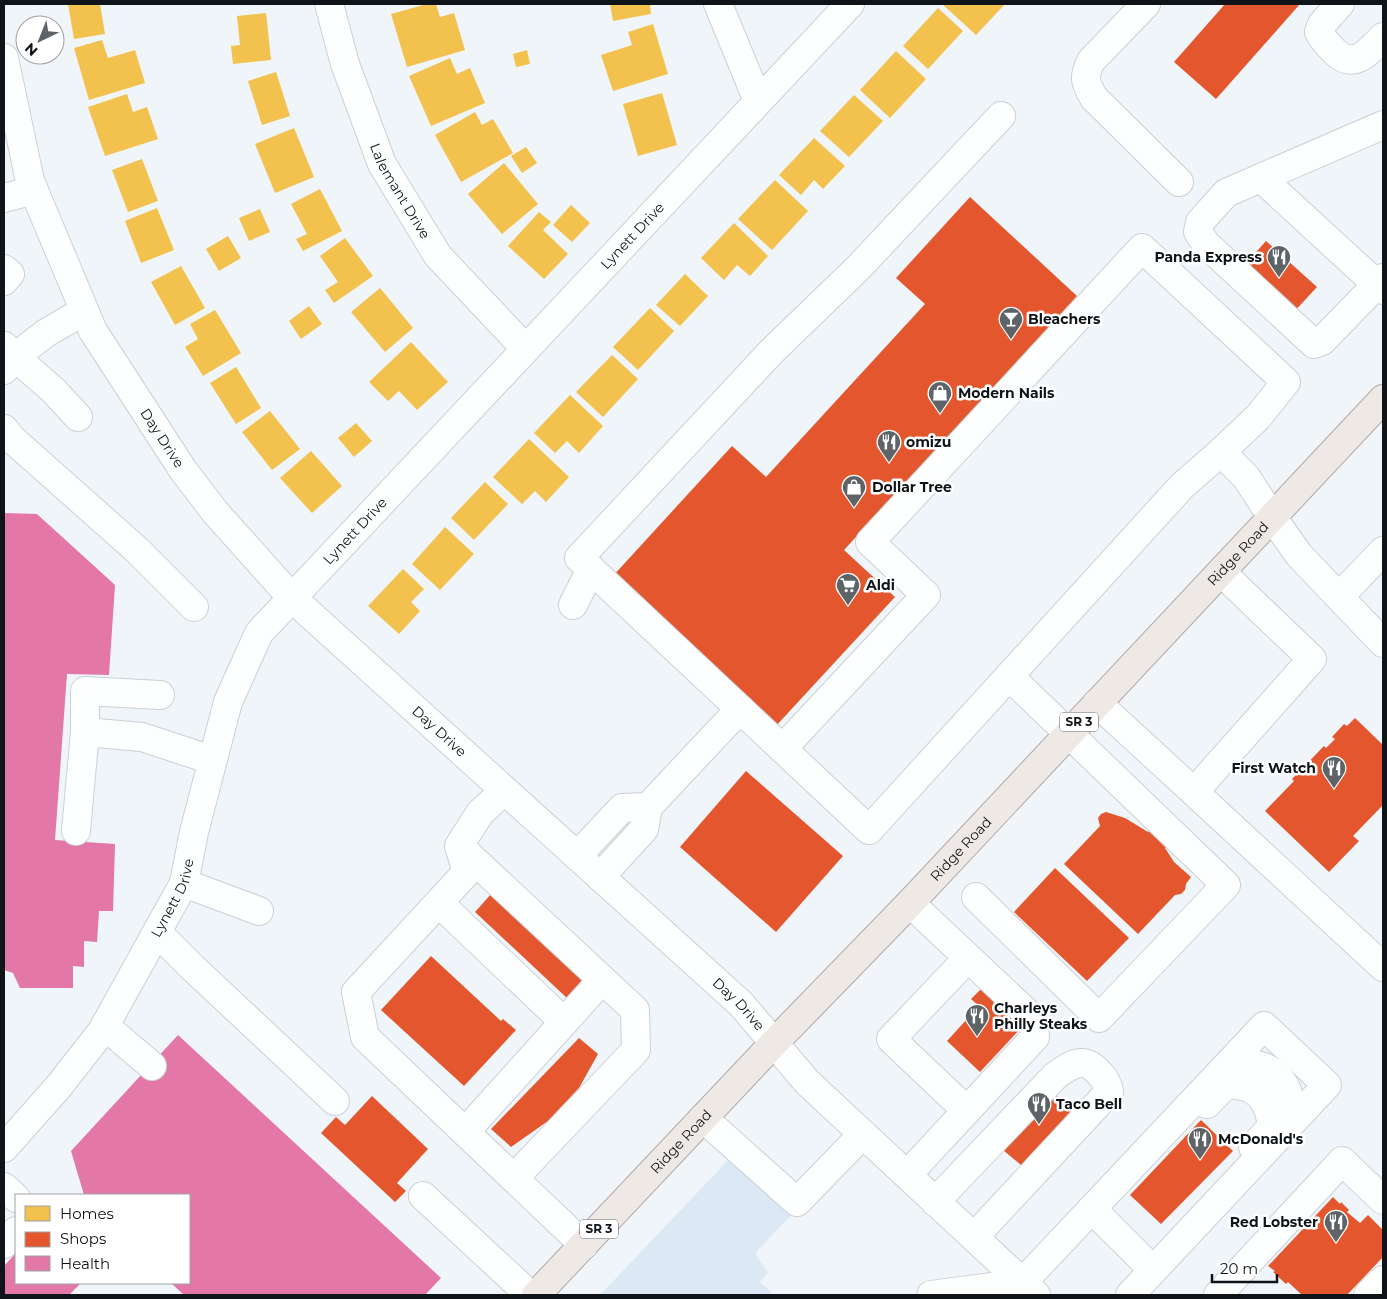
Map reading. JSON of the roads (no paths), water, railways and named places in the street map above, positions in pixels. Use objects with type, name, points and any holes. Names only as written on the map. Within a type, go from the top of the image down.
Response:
[{"type":"main road","name":"Ridge Road","points":[[536,1295],[910,902],[1383,399]]},
{"type":"street","name":"Lalemant Drive","points":[[329,4],[345,64],[382,164],[438,256],[525,348]]},
{"type":"street","points":[[718,4],[758,101]]},
{"type":"street","name":"Lynett Drive","points":[[4,1148],[59,1086],[105,1026],[184,883],[194,832],[228,702],[259,633],[850,4]]},
{"type":"street","points":[[1146,4],[1091,61],[1086,71],[1086,84],[1094,98],[1179,182]]},
{"type":"street","points":[[1340,4],[1322,24],[1319,32],[1322,40],[1341,58],[1353,60],[1365,55],[1383,37]]},
{"type":"street","name":"Day Drive","points":[[4,58],[30,181],[93,331],[183,470],[215,512],[292,598],[741,1004],[806,1082],[1029,1289]]},
{"type":"street","points":[[783,748],[926,595],[870,542],[1142,248],[1286,382],[1258,417],[1182,486],[869,830],[579,558],[772,351],[858,268],[1001,116]]},
{"type":"street","points":[[1261,178],[1381,284],[1322,341],[1314,344],[1206,244],[1198,232],[1200,222],[1226,193],[1383,125]]},
{"type":"street","points":[[4,198],[34,190]]},
{"type":"street","points":[[4,268],[10,274],[4,281]]},
{"type":"street","points":[[78,417],[53,390],[7,358],[84,311]]},
{"type":"street","points":[[4,429],[12,439],[137,550],[194,607]]},
{"type":"street","points":[[1221,452],[1246,477],[1299,555],[1383,643]]},
{"type":"street","points":[[1339,597],[1383,551]]},
{"type":"street","points":[[573,606],[591,569]]},
{"type":"street","points":[[1194,792],[1312,659],[1221,572]]},
{"type":"street","points":[[976,897],[1099,1018],[1226,884],[1010,676]]},
{"type":"street","points":[[76,831],[86,732],[85,691],[160,695]]},
{"type":"street","points":[[1097,703],[1383,967]]},
{"type":"street","points":[[600,876],[644,829],[648,807],[740,709]]},
{"type":"street","points":[[86,732],[142,737],[212,760]]},
{"type":"street","points":[[504,791],[480,813],[459,846],[467,872],[356,992],[365,1037],[584,1245]]},
{"type":"street","points":[[577,856],[622,808],[648,807]]},
{"type":"street","points":[[459,846],[635,1010],[636,1050],[514,1178]]},
{"type":"street","points":[[184,883],[259,911]]},
{"type":"street","points":[[907,1175],[1035,1037],[1034,1026],[1028,1014],[910,902]]},
{"type":"street","points":[[439,903],[564,1022]]},
{"type":"street","points":[[157,932],[335,1101]]},
{"type":"street","points":[[966,1110],[891,1038],[968,958]]},
{"type":"street","points":[[465,1132],[602,980]]},
{"type":"street","points":[[105,1026],[152,1066]]},
{"type":"street","points":[[931,1295],[1029,1289],[1092,1209],[1264,1026],[1327,1085],[1130,1295]]},
{"type":"street","points":[[936,1202],[1055,1076],[1069,1066],[1079,1063],[1090,1064],[1102,1076],[1109,1092],[974,1237]]},
{"type":"street","points":[[1114,1185],[1132,1181],[1226,1084],[1248,1087],[1264,1100],[1270,1113],[1272,1127],[1195,1208],[1185,1237]]},
{"type":"street","points":[[703,1118],[797,1202],[863,1134]]},
{"type":"street","points":[[1218,1295],[1342,1161],[1383,1200]]},
{"type":"street","points":[[4,1187],[15,1197]]},
{"type":"street","points":[[423,1196],[530,1295]]},
{"type":"street","points":[[1092,1209],[1153,1270]]},
{"type":"street","points":[[4,1244],[15,1232]]},
{"type":"street","points":[[1368,1295],[1383,1280]]},
{"type":"place","name":"Panda Express","points":[[1279,278]]},
{"type":"place","name":"Bleachers","points":[[1011,340]]},
{"type":"place","name":"Modern Nails","points":[[940,414]]},
{"type":"place","name":"omizu","points":[[889,463]]},
{"type":"place","name":"Dollar Tree","points":[[854,508]]},
{"type":"place","name":"Aldi","points":[[848,606]]},
{"type":"place","name":"First Watch","points":[[1334,789]]},
{"type":"place","name":"Charleys Philly Steaks","points":[[977,1037]]},
{"type":"place","name":"Taco Bell","points":[[1039,1125]]},
{"type":"place","name":"McDonald's","points":[[1200,1160]]},
{"type":"place","name":"Red Lobster","points":[[1336,1243]]}]
